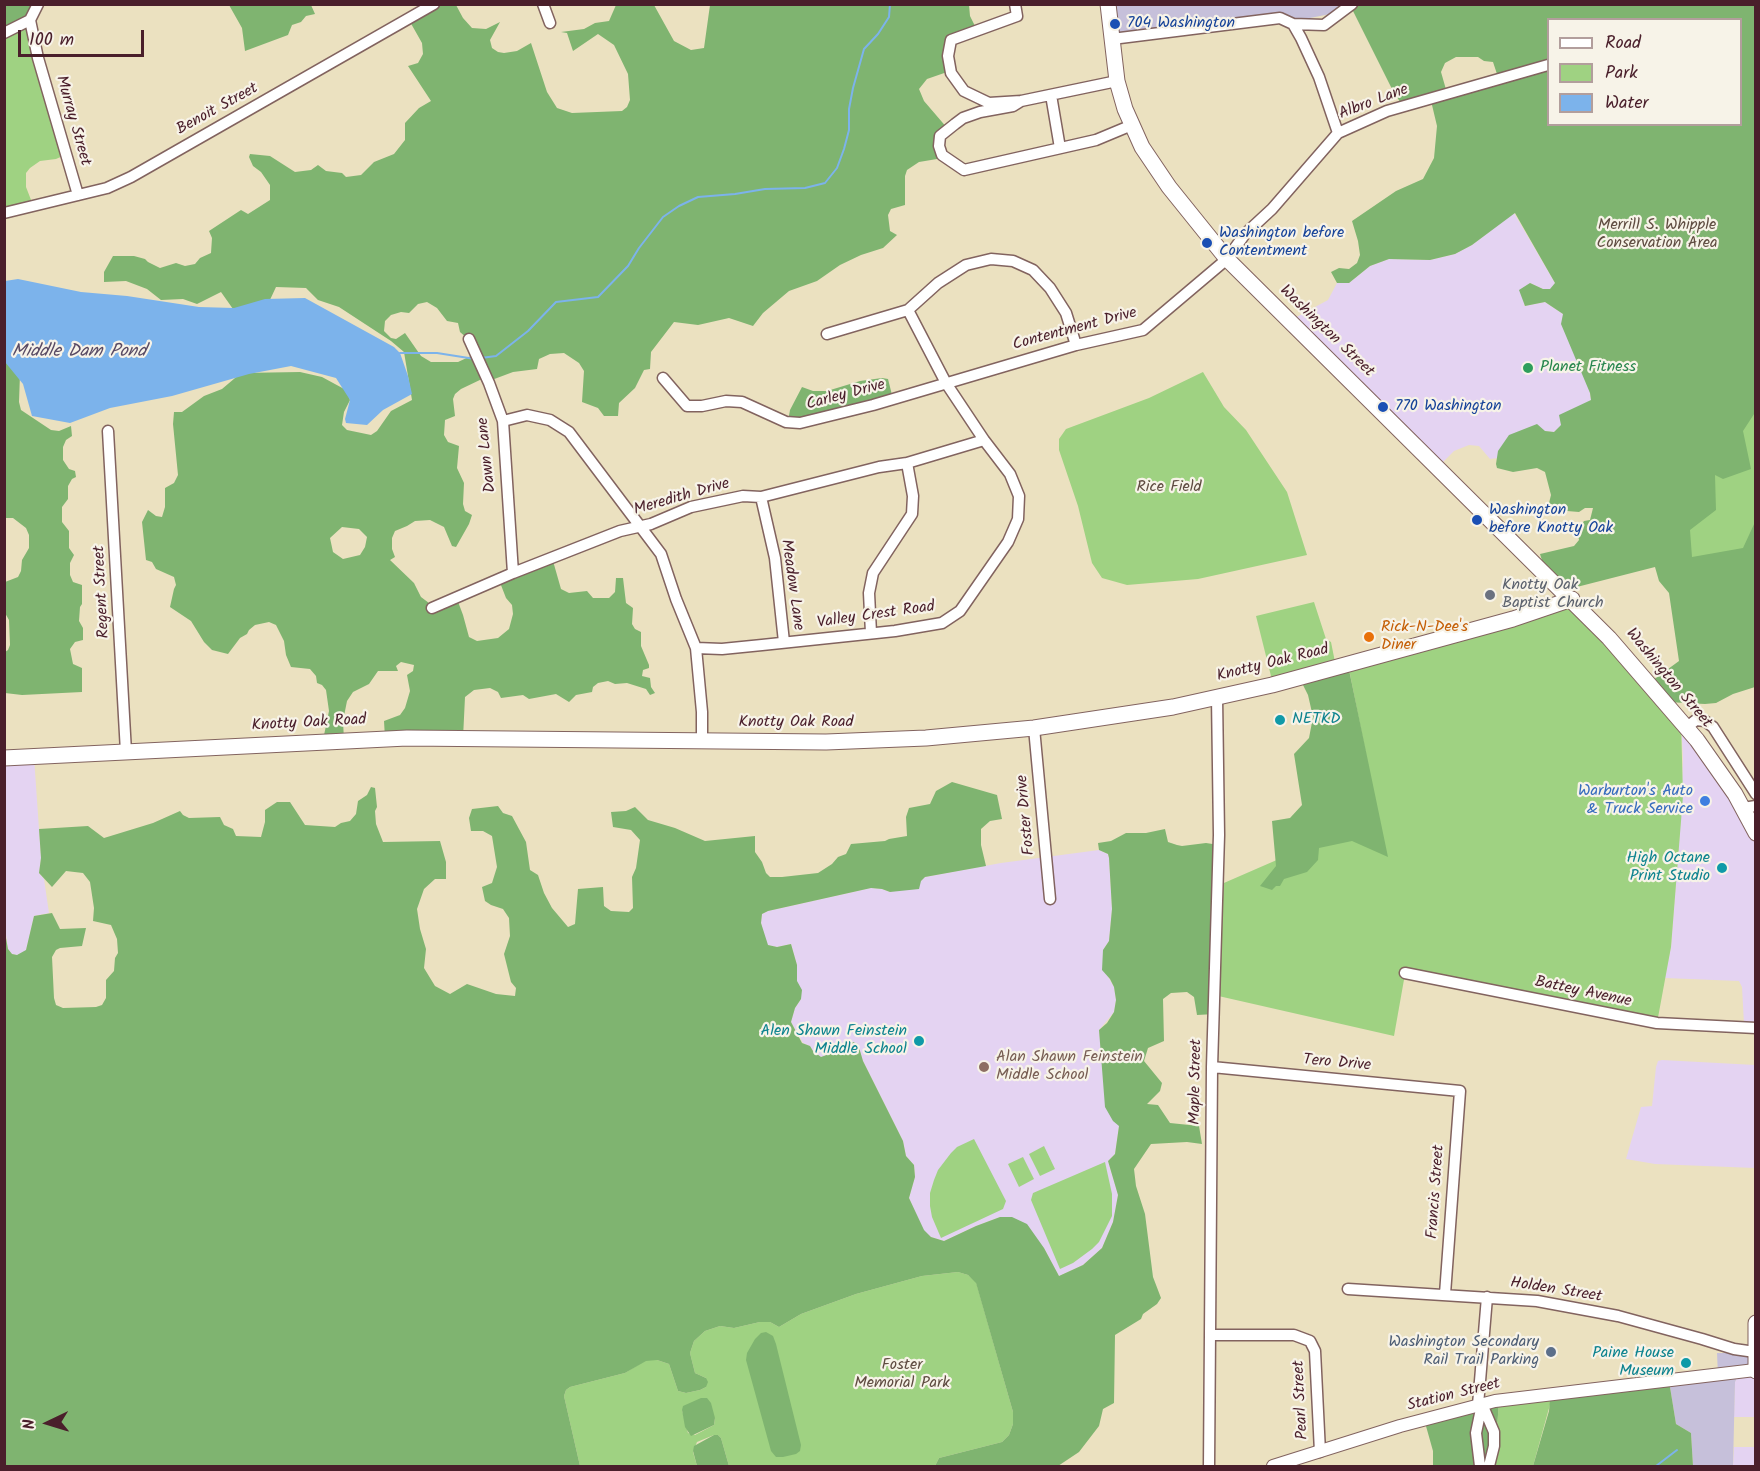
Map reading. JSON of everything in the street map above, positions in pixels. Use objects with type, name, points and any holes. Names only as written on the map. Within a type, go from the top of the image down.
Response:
[{"type":"main road","name":"Washington Street","points":[[1108,4],[1117,81],[1125,109],[1142,147],[1169,187],[1227,259],[1609,638],[1687,727],[1749,807],[1755,834]]},
{"type":"main road","name":"Knotty Oak Road","points":[[4,758],[407,738],[826,742],[1034,728],[1173,707],[1218,697],[1514,619],[1572,599]]},
{"type":"main road","points":[[1755,1323],[1755,1371]]},
{"type":"street","points":[[4,33],[30,20],[38,4]]},
{"type":"street","name":"Benoit Street","points":[[4,213],[107,188],[131,177],[434,4]]},
{"type":"street","points":[[543,4],[550,23]]},
{"type":"street","points":[[1015,4],[1017,16],[951,40],[948,56],[951,73],[964,91],[989,103],[1021,101],[1117,81]]},
{"type":"street","points":[[1112,39],[1280,18],[1293,24],[1324,25],[1352,4]]},
{"type":"street","name":"Murray Street","points":[[30,20],[38,58],[78,195]]},
{"type":"street","points":[[1293,24],[1319,77],[1338,133]]},
{"type":"street","name":"Albro Lane","points":[[1227,259],[1245,234],[1272,209],[1338,133],[1387,111],[1547,65]]},
{"type":"street","points":[[1051,94],[1060,148]]},
{"type":"street","points":[[1021,101],[1012,106],[963,118],[940,136],[939,146],[942,156],[964,170],[1096,140],[1132,125]]},
{"type":"street","points":[[827,334],[908,310],[938,283],[966,265],[991,259],[1013,261],[1033,270],[1050,288],[1066,313],[1076,345]]},
{"type":"street","name":"Contentment Drive","points":[[946,383],[1076,345],[1143,330],[1227,259]]},
{"type":"street","name":"Valley Crest Road","points":[[696,648],[722,649],[923,628],[942,623],[960,611],[1008,542],[1018,519],[1019,496],[1010,474],[946,383],[908,310]]},
{"type":"street","name":"Dawn Lane","points":[[469,339],[503,421],[513,573]]},
{"type":"street","name":"Carley Drive","points":[[663,378],[673,393],[687,406],[702,406],[726,401],[742,402],[786,422],[800,423],[873,405],[946,383]]},
{"type":"street","points":[[503,421],[527,415],[550,420],[569,432],[661,554],[696,648],[702,712],[702,742]]},
{"type":"street","name":"Regent Street","points":[[108,430],[126,752]]},
{"type":"street","name":"Meredith Drive","points":[[432,608],[620,531],[651,524],[691,507],[743,496],[761,497],[907,463],[984,440]]},
{"type":"street","points":[[871,633],[870,593],[873,573],[912,514],[913,496],[907,463]]},
{"type":"street","name":"Meadow Lane","points":[[761,497],[775,558],[784,642]]},
{"type":"street","name":"Maple Street","points":[[1209,1467],[1212,1067],[1219,835],[1218,697]]},
{"type":"street","points":[[1687,727],[1696,720],[1705,721],[1713,728],[1755,794]]},
{"type":"street","name":"Foster Drive","points":[[1034,728],[1050,899]]},
{"type":"street","name":"Battey Avenue","points":[[1405,974],[1657,1023],[1755,1028]]},
{"type":"street","name":"Tero Drive","points":[[1212,1067],[1460,1091]]},
{"type":"street","name":"Francis Street","points":[[1445,1294],[1460,1091]]},
{"type":"street","name":"Holden Street","points":[[1348,1289],[1537,1301],[1618,1316],[1734,1349],[1755,1352]]},
{"type":"street","points":[[1480,1467],[1476,1433],[1487,1297]]},
{"type":"street","name":"Pearl Street","points":[[1210,1335],[1294,1335],[1310,1341],[1315,1351],[1320,1452]]},
{"type":"street","name":"Station Street","points":[[1273,1467],[1400,1426],[1480,1405],[1516,1398],[1755,1371]]},
{"type":"street","points":[[1480,1405],[1494,1432],[1494,1446],[1489,1467]]},
{"type":"shaded area","points":[[1107,5],[1350,5],[1335,13],[1305,19],[1294,24],[1279,17],[1112,39]]},
{"type":"shaded area","points":[[1514,213],[1555,283],[1551,289],[1543,289],[1530,283],[1524,306],[1545,302],[1563,314],[1591,400],[1554,432],[1545,431],[1498,451],[1498,458],[1490,459],[1479,446],[1469,445],[1454,451],[1439,466],[1291,320],[1328,300],[1337,283],[1349,283],[1370,266],[1389,259],[1430,260],[1455,254],[1472,245]]},
{"type":"shaded area","points":[[1681,721],[1744,806],[1755,806],[1755,1030],[1744,1024],[1742,987],[1739,981],[1665,978],[1671,947],[1681,817],[1683,758]]},
{"type":"shaded area","points":[[34,757],[41,858],[39,873],[44,879],[49,913],[34,916],[26,951],[17,955],[12,954],[8,949],[5,927],[4,758]]},
{"type":"shaded area","name":"Alan Shawn Feinstein Middle School","points":[[1099,850],[1108,854],[1109,858],[1112,909],[1109,941],[1103,950],[1106,973],[1114,987],[1116,1000],[1114,1012],[1099,1030],[1119,1126],[1115,1154],[1108,1161],[1118,1195],[1113,1222],[1102,1248],[1083,1265],[1059,1276],[1044,1248],[1000,1217],[944,1241],[931,1237],[923,1230],[909,1198],[915,1177],[914,1165],[906,1156],[903,1141],[863,1061],[858,1045],[844,1043],[833,1053],[821,1057],[810,1046],[803,1043],[791,1022],[795,1008],[801,999],[796,981],[797,965],[791,944],[777,947],[767,945],[761,923],[762,914],[768,911],[871,888],[890,892],[921,881],[925,877],[1001,863]]},
{"type":"shaded area","points":[[1658,1061],[1755,1065],[1755,1168],[1655,1164],[1626,1159],[1641,1107],[1652,1106],[1656,1067]]},
{"type":"shaded area","points":[[1755,1329],[1755,1417],[1734,1417],[1735,1382]]},
{"type":"shaded area","points":[[1717,1353],[1753,1353],[1755,1370],[1739,1373],[1735,1382],[1733,1466],[1693,1466],[1691,1433],[1676,1424],[1669,1381],[1718,1375]]},
{"type":"shaded area","points":[[1734,1447],[1755,1447],[1755,1466],[1733,1466]]},
{"type":"green space","points":[[5,5],[37,5],[29,20],[5,32]]},
{"type":"green space","points":[[229,5],[311,5],[315,14],[306,16],[301,22],[292,25],[288,35],[245,51],[242,28]]},
{"type":"green space","points":[[433,5],[456,5],[472,28],[486,29],[500,22],[490,40],[492,48],[504,53],[517,51],[531,43],[547,92],[557,108],[572,113],[622,111],[630,100],[628,74],[614,45],[598,34],[573,51],[567,33],[561,32],[584,29],[595,23],[609,21],[616,5],[654,5],[674,41],[691,50],[704,48],[710,5],[969,5],[970,16],[976,28],[951,41],[950,71],[927,79],[919,89],[924,101],[948,129],[943,137],[943,150],[949,157],[919,162],[907,170],[905,205],[891,209],[888,215],[890,231],[897,235],[883,248],[861,255],[840,265],[817,281],[789,291],[763,313],[753,326],[729,318],[698,325],[674,322],[651,352],[650,369],[644,370],[635,388],[619,403],[618,416],[604,416],[598,408],[582,402],[584,371],[579,363],[564,353],[550,354],[539,359],[537,369],[513,372],[489,381],[484,378],[455,394],[453,399],[455,416],[445,420],[444,435],[448,442],[459,446],[457,468],[464,483],[465,511],[472,515],[469,524],[456,547],[452,546],[444,527],[430,520],[415,521],[395,531],[392,538],[392,549],[395,557],[390,560],[414,583],[421,597],[433,606],[457,599],[469,637],[477,641],[498,638],[509,629],[513,614],[512,605],[506,598],[499,580],[553,561],[561,589],[569,593],[587,591],[593,598],[609,598],[615,592],[616,578],[623,578],[626,603],[633,608],[632,624],[641,632],[641,646],[649,665],[649,668],[643,670],[642,676],[650,678],[651,687],[655,693],[650,695],[646,689],[627,683],[615,684],[608,681],[598,683],[593,687],[592,692],[576,695],[569,702],[556,694],[529,699],[523,695],[501,698],[498,692],[490,688],[474,690],[465,697],[463,738],[385,738],[384,721],[400,715],[405,708],[410,691],[407,675],[413,671],[414,665],[401,662],[396,666],[398,671],[378,671],[369,684],[353,692],[347,701],[343,721],[344,740],[323,740],[329,711],[326,690],[317,683],[316,676],[310,669],[291,667],[284,641],[276,625],[269,622],[255,625],[240,638],[228,654],[212,650],[191,621],[170,607],[176,585],[174,577],[156,569],[152,562],[146,560],[142,522],[148,510],[162,517],[165,507],[165,488],[174,483],[178,475],[174,412],[182,412],[204,396],[222,389],[241,373],[300,372],[322,377],[346,390],[350,400],[344,412],[342,425],[347,430],[371,435],[377,431],[391,411],[412,400],[404,352],[339,307],[318,300],[306,288],[276,287],[269,302],[233,309],[221,292],[197,304],[183,299],[161,300],[147,289],[126,281],[104,282],[104,272],[113,256],[134,256],[145,259],[160,268],[176,263],[185,266],[195,264],[200,258],[211,253],[212,238],[209,231],[241,210],[248,214],[270,200],[270,185],[261,172],[253,166],[250,154],[270,156],[295,172],[311,170],[318,165],[326,171],[342,173],[346,177],[361,175],[374,162],[394,154],[405,140],[405,123],[419,108],[431,101],[408,66],[418,63],[423,54],[422,43],[409,20]],"holes":[[[427,302],[437,308],[447,321],[458,323],[460,332],[468,339],[473,355],[458,362],[431,362],[421,356],[405,333],[396,339],[391,338],[384,331],[385,321],[391,315],[401,312],[409,313],[418,304]],[[342,527],[359,529],[367,537],[360,555],[343,559],[333,552],[330,538]]]},
{"type":"green space","name":"Merrill S. Whipple Conservation Area","points":[[1350,5],[1755,5],[1756,411],[1743,431],[1751,469],[1723,479],[1715,475],[1716,510],[1690,530],[1692,557],[1743,548],[1755,522],[1755,687],[1733,694],[1716,703],[1705,704],[1667,702],[1649,683],[1679,661],[1669,593],[1659,581],[1655,567],[1565,590],[1546,573],[1540,554],[1574,546],[1579,540],[1577,530],[1584,521],[1590,520],[1593,508],[1559,514],[1549,503],[1551,495],[1545,472],[1537,468],[1513,472],[1497,468],[1498,451],[1509,435],[1537,424],[1545,431],[1554,432],[1561,425],[1559,415],[1591,400],[1561,324],[1563,314],[1545,302],[1525,306],[1519,290],[1530,283],[1543,289],[1550,289],[1555,283],[1515,213],[1472,245],[1455,254],[1430,260],[1389,259],[1370,266],[1349,283],[1337,283],[1331,272],[1339,268],[1349,269],[1357,263],[1360,255],[1352,221],[1396,191],[1423,179],[1434,158],[1437,126],[1432,105],[1400,102]],"holes":[[[1456,57],[1478,57],[1484,61],[1493,62],[1498,77],[1447,93],[1441,72],[1445,63]]]},
{"type":"green space","points":[[29,20],[65,155],[40,161],[26,173],[26,187],[33,205],[4,212],[4,32]]},
{"type":"green space","points":[[1755,345],[1755,685],[1695,700],[1687,517],[1708,473],[1726,351]]},
{"type":"green space","points":[[5,360],[20,374],[21,410],[51,430],[59,431],[71,426],[72,436],[66,440],[63,447],[63,460],[69,469],[75,471],[76,477],[68,486],[68,499],[62,507],[62,522],[69,531],[69,548],[74,555],[70,563],[70,575],[73,582],[82,585],[79,621],[83,628],[83,640],[75,642],[70,649],[73,664],[82,668],[82,692],[22,695],[5,693],[5,652],[10,645],[9,620],[5,613],[5,582],[18,577],[22,560],[29,548],[29,535],[26,528],[13,518],[5,518]]},
{"type":"green space","name":"Rice Field","points":[[1203,372],[1224,407],[1246,430],[1287,492],[1307,555],[1198,579],[1127,585],[1102,578],[1092,563],[1078,506],[1059,450],[1059,439],[1066,429],[1149,398]]},
{"type":"green space","points":[[888,379],[892,395],[788,421],[790,410],[802,387],[813,391],[827,391],[860,381]]},
{"type":"green space","points":[[1572,599],[1681,721],[1683,796],[1671,947],[1657,1023],[1405,974],[1394,1036],[1214,995],[1217,886],[1341,832],[1386,855],[1348,664]]},
{"type":"green space","points":[[1314,602],[1326,639],[1331,642],[1336,667],[1273,684],[1256,616]]},
{"type":"green space","points":[[1348,665],[1388,857],[1352,841],[1319,848],[1318,860],[1307,872],[1284,879],[1280,886],[1272,890],[1260,886],[1276,866],[1272,821],[1290,818],[1302,805],[1294,754],[1309,738],[1313,717],[1308,695],[1299,677]]},
{"type":"green space","points":[[952,782],[997,795],[1002,819],[990,821],[981,829],[981,845],[986,866],[925,877],[919,889],[890,892],[871,888],[768,911],[762,914],[761,923],[768,945],[777,947],[791,944],[797,965],[797,981],[802,990],[801,999],[795,1008],[791,1022],[802,1043],[810,1046],[821,1057],[832,1053],[844,1043],[858,1044],[863,1061],[903,1141],[906,1156],[914,1165],[915,1177],[909,1198],[924,1230],[931,1237],[944,1241],[1000,1217],[1012,1217],[1027,1224],[1044,1248],[1059,1276],[1083,1265],[1102,1248],[1113,1222],[1118,1195],[1108,1161],[1115,1154],[1119,1126],[1113,1121],[1105,1107],[1099,1030],[1114,1012],[1116,1000],[1114,987],[1102,970],[1103,950],[1109,941],[1112,909],[1109,858],[1108,854],[1099,850],[1098,843],[1111,841],[1126,833],[1146,833],[1165,829],[1168,842],[1177,845],[1206,843],[1219,845],[1215,1014],[1197,1015],[1194,997],[1187,992],[1171,993],[1163,999],[1164,1041],[1148,1048],[1144,1061],[1162,1083],[1160,1091],[1147,1104],[1158,1105],[1170,1123],[1199,1126],[1202,1144],[1187,1142],[1151,1144],[1134,1169],[1136,1186],[1145,1214],[1153,1277],[1161,1298],[1157,1304],[1143,1314],[1141,1319],[1115,1335],[1114,1403],[1103,1409],[1099,1426],[1079,1452],[1058,1466],[935,1466],[939,1458],[1002,1442],[1009,1435],[1013,1424],[1013,1412],[976,1283],[968,1275],[958,1272],[922,1276],[856,1294],[801,1314],[779,1327],[770,1322],[760,1322],[734,1328],[720,1326],[705,1331],[694,1341],[690,1353],[695,1373],[706,1378],[708,1382],[706,1387],[700,1390],[686,1393],[678,1391],[669,1364],[657,1360],[646,1361],[625,1373],[570,1387],[564,1396],[580,1466],[5,1466],[4,927],[8,949],[12,954],[17,955],[26,950],[34,916],[52,913],[60,929],[86,928],[82,946],[60,948],[52,957],[54,998],[56,1005],[63,1008],[102,1005],[106,998],[106,980],[114,971],[115,958],[118,953],[117,939],[111,925],[93,921],[94,908],[90,882],[83,873],[66,871],[52,887],[39,873],[41,858],[39,829],[88,826],[104,838],[153,823],[180,811],[189,818],[220,817],[224,825],[233,829],[236,836],[261,837],[265,810],[277,802],[290,802],[305,825],[335,827],[350,821],[356,814],[358,801],[367,795],[371,787],[375,788],[376,824],[383,842],[440,841],[446,862],[446,879],[435,879],[424,889],[417,909],[426,949],[424,968],[435,986],[450,994],[467,984],[496,994],[515,996],[516,988],[511,982],[504,954],[510,936],[509,918],[503,909],[485,901],[482,887],[492,883],[497,867],[492,836],[483,831],[471,831],[469,818],[472,809],[498,806],[503,813],[512,816],[526,842],[530,870],[538,875],[552,908],[568,927],[575,924],[578,889],[603,887],[604,906],[611,911],[629,912],[633,908],[632,877],[636,868],[640,840],[631,830],[613,827],[611,812],[626,811],[635,807],[648,820],[675,828],[705,841],[755,836],[755,852],[766,873],[770,877],[782,877],[818,873],[838,857],[846,854],[851,844],[885,841],[907,836],[906,817],[909,808],[930,804],[936,791]]},
{"type":"green space","points":[[974,1139],[1006,1201],[1003,1209],[941,1238],[930,1206],[930,1193],[934,1180],[938,1170],[951,1153],[957,1147]]},
{"type":"green space","points":[[1044,1146],[1055,1169],[1040,1176],[1029,1154]]},
{"type":"green space","points":[[1023,1157],[1034,1179],[1019,1187],[1008,1164]]},
{"type":"green space","points":[[1105,1162],[1112,1194],[1112,1216],[1099,1242],[1073,1263],[1060,1269],[1031,1200],[1033,1193]]},
{"type":"green space","name":"Foster Memorial Park","points":[[958,1272],[968,1275],[976,1282],[1013,1412],[1013,1424],[1009,1435],[1002,1442],[939,1458],[935,1466],[729,1466],[721,1438],[714,1435],[697,1442],[693,1452],[697,1466],[580,1466],[564,1396],[570,1387],[625,1373],[646,1360],[657,1360],[669,1364],[678,1391],[686,1393],[700,1390],[706,1387],[706,1378],[695,1373],[690,1353],[694,1341],[705,1331],[720,1326],[734,1328],[760,1322],[770,1322],[779,1327],[801,1314],[856,1294],[922,1276]],"holes":[[[682,1410],[715,1418],[714,1425],[695,1435],[688,1433]]]},
{"type":"green space","points":[[766,1332],[773,1336],[776,1344],[801,1445],[800,1451],[796,1454],[783,1457],[776,1457],[771,1451],[746,1360],[747,1353],[755,1339],[761,1333]]},
{"type":"green space","points":[[1669,1381],[1676,1424],[1691,1433],[1693,1466],[1533,1466],[1550,1400]]},
{"type":"green space","points":[[1535,1396],[1551,1401],[1533,1466],[1491,1466],[1495,1456],[1499,1401]]},
{"type":"green space","points":[[701,1398],[707,1398],[711,1403],[715,1418],[714,1425],[691,1436],[685,1427],[683,1406]]},
{"type":"green space","points":[[1499,1401],[1495,1456],[1491,1466],[1433,1466],[1433,1451],[1424,1419]]},
{"type":"green space","points":[[714,1435],[721,1438],[729,1466],[697,1466],[694,1446]]},
{"type":"water","name":"Middle Dam Pond","points":[[18,279],[81,292],[127,296],[199,307],[234,308],[265,299],[305,298],[394,347],[400,353],[412,394],[383,410],[367,425],[346,423],[350,400],[336,378],[291,366],[249,374],[172,396],[110,408],[70,423],[32,416],[23,384],[5,362],[5,281]]},
{"type":"waterway","points":[[481,358],[496,356],[528,331],[556,302],[598,297],[628,266],[663,217],[679,206],[698,197],[765,189],[805,188],[825,183],[837,168],[844,149],[849,130],[849,109],[853,88],[864,49],[889,17],[890,4]]},
{"type":"waterway","points":[[400,353],[437,353],[475,359]]},
{"type":"waterway","points":[[1656,1466],[1677,1450]]},
{"type":"place","name":"704 Washington","points":[[1115,24]]},
{"type":"place","name":"Washington before Contentment","points":[[1207,243]]},
{"type":"place","name":"Planet Fitness","points":[[1528,368]]},
{"type":"place","name":"770 Washington","points":[[1383,407]]},
{"type":"place","name":"Washington before Knotty Oak","points":[[1477,520]]},
{"type":"place","name":"Knotty Oak Baptist Church","points":[[1490,595]]},
{"type":"place","name":"Rick-N-Dee's Diner","points":[[1369,637]]},
{"type":"place","name":"NETKD","points":[[1280,720]]},
{"type":"place","name":"Warburton's Auto & Truck Service","points":[[1705,801]]},
{"type":"place","name":"High Octane Print Studio","points":[[1722,868]]},
{"type":"place","name":"Alen Shawn Feinstein Middle School","points":[[919,1041]]},
{"type":"place","name":"Alan Shawn Feinstein Middle School","points":[[984,1067]]},
{"type":"place","name":"Washington Secondary Rail Trail Parking","points":[[1551,1352]]},
{"type":"place","name":"Paine House Museum","points":[[1686,1363]]}]
